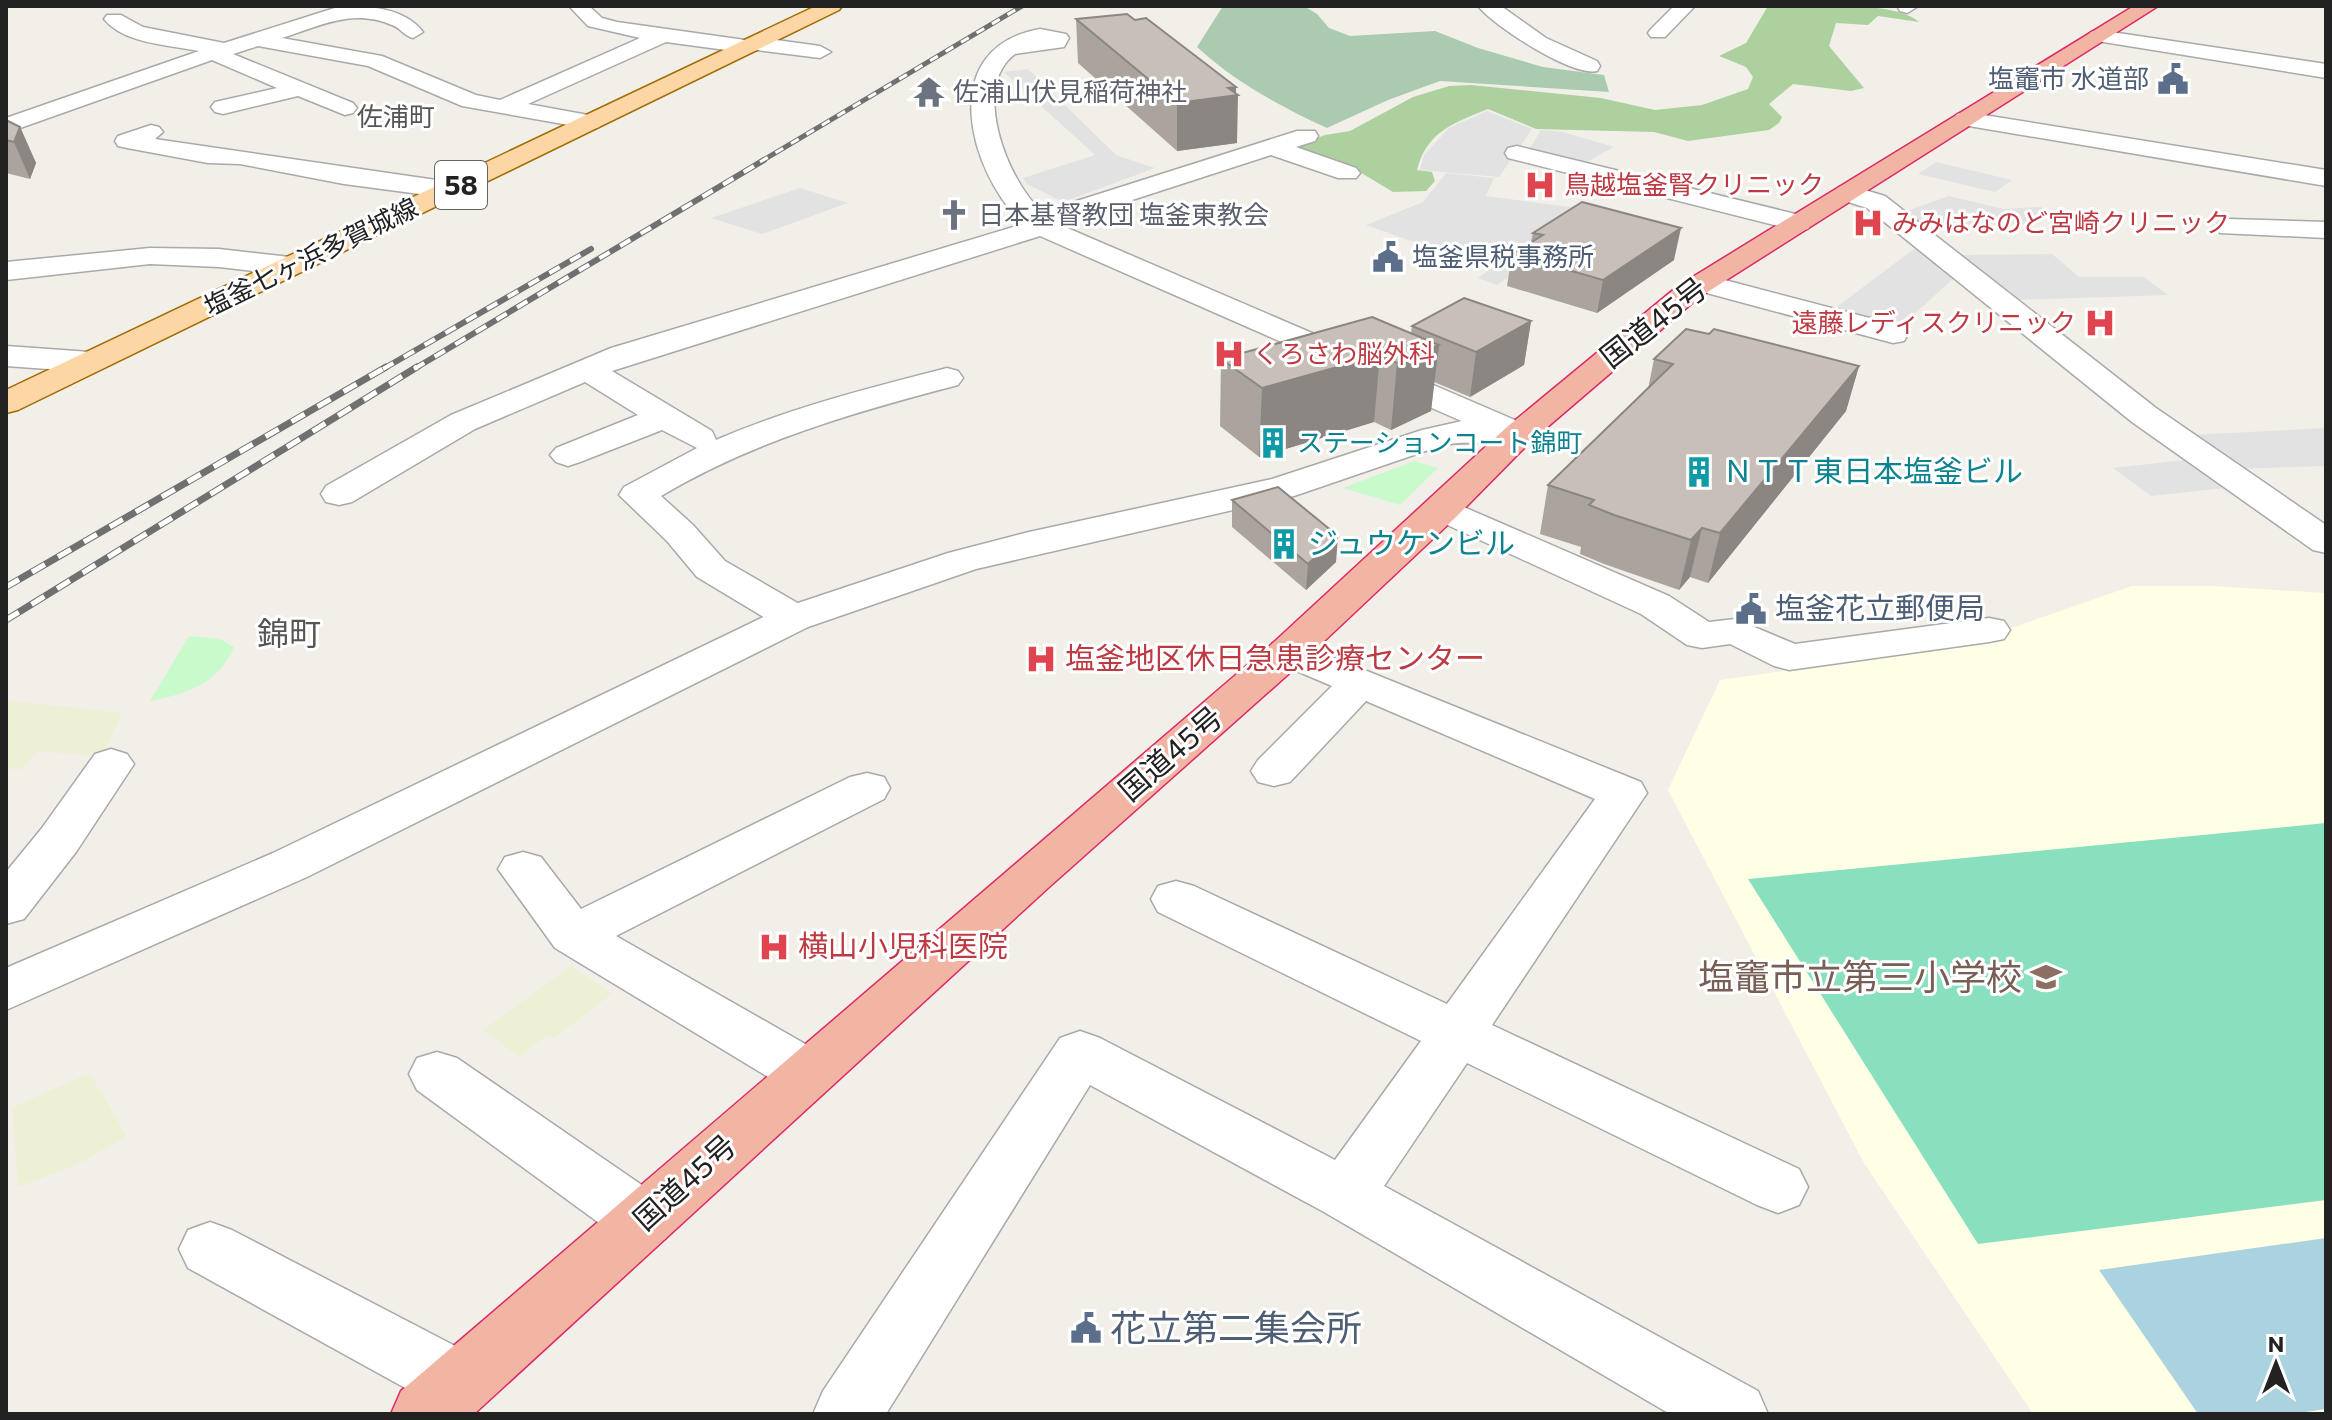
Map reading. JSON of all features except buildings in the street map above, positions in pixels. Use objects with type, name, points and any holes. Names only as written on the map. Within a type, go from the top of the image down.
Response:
[{"type":"highway","name":"国道45号","points":[[443,1399],[808,1073],[1288,652],[1519,434],[1702,283],[2148,6]]},
{"type":"main road","name":"塩釜七ヶ浜多賀城線","points":[[6,403],[832,6]]},
{"type":"street","points":[[1488,6],[1539,42],[1589,66]]},
{"type":"street","points":[[1658,33],[1685,6]]},
{"type":"street","points":[[578,7],[595,22],[607,26],[820,52]]},
{"type":"street","points":[[6,126],[219,51],[355,8],[402,21],[413,32]]},
{"type":"street","points":[[114,19],[137,32],[219,51],[345,108]]},
{"type":"street","points":[[581,36],[607,26]]},
{"type":"street","points":[[503,107],[664,35]]},
{"type":"street","points":[[2098,36],[2326,71]]},
{"type":"street","points":[[252,40],[374,61],[470,101],[591,122]]},
{"type":"street","points":[[1057,43],[1020,42],[987,72],[984,91],[988,129],[998,168],[1012,196],[1040,224],[1519,434]]},
{"type":"street","points":[[223,107],[300,89]]},
{"type":"street","points":[[1965,119],[2326,178]]},
{"type":"street","points":[[151,132],[127,141],[208,156],[240,157],[344,176],[450,190]]},
{"type":"street","points":[[339,494],[463,422],[622,355],[1040,224],[1306,136]]},
{"type":"street","points":[[1271,147],[1347,173]]},
{"type":"street","points":[[1517,153],[1798,223]]},
{"type":"street","points":[[2263,169],[2326,219]]},
{"type":"street","points":[[1848,193],[1876,202],[2144,415],[2326,542]]},
{"type":"street","points":[[2230,227],[2326,230]]},
{"type":"street","points":[[6,271],[150,256],[219,258],[290,266]]},
{"type":"street","points":[[1702,283],[1893,334]]},
{"type":"street","points":[[6,356],[90,362]]},
{"type":"street","points":[[587,370],[700,438]]},
{"type":"street","points":[[794,618],[711,569],[680,533],[637,495],[681,467],[761,431],[832,407],[947,378]]},
{"type":"street","points":[[568,455],[664,417]]},
{"type":"street","points":[[6,990],[290,865],[794,618],[962,561],[1029,543],[1281,488],[1434,437],[1462,431],[1519,434]]},
{"type":"street","points":[[1443,509],[1655,605],[1702,636],[1735,631],[1789,657],[1989,630]]},
{"type":"street","points":[[1288,652],[1624,793],[1345,1194]]},
{"type":"street","points":[[1274,771],[1360,682]]},
{"type":"street","points":[[6,906],[59,840],[111,764]]},
{"type":"street","points":[[573,935],[867,788]]},
{"type":"street","points":[[523,869],[573,935],[808,1073]]},
{"type":"street","points":[[1176,899],[1778,1187]]},
{"type":"street","points":[[847,1414],[1080,1053],[1345,1194],[1734,1414]]},
{"type":"street","points":[[437,1074],[643,1220]]},
{"type":"street","points":[[210,1249],[443,1399]]},
{"type":"shaded area","points":[[1223,6],[1304,6],[1317,14],[1329,28],[1350,36],[1435,31],[1478,48],[1543,67],[1604,75],[1609,92],[1440,81],[1388,100],[1327,128],[1259,93],[1197,47]]},
{"type":"shaded area","points":[[1028,69],[1116,155],[1155,168],[1063,202],[1027,184],[1023,178],[1095,155],[1004,72]]},
{"type":"shaded area","points":[[1487,111],[1532,129],[1499,177],[1420,170],[1424,155],[1449,128]]},
{"type":"shaded area","points":[[1541,130],[1563,132],[1614,147],[1583,164],[1529,150]]},
{"type":"shaded area","points":[[1936,162],[2012,180],[1995,192],[1918,174]]},
{"type":"shaded area","points":[[1446,173],[1494,178],[1486,196],[1585,209],[1566,239],[1497,285],[1478,278],[1490,269],[1366,225],[1423,202]]},
{"type":"shaded area","points":[[800,188],[848,203],[762,234],[711,218]]},
{"type":"shaded area","points":[[1949,196],[2003,209],[2040,207],[2079,217],[2031,218],[2037,224],[1917,225],[1901,213]]},
{"type":"shaded area","points":[[1918,246],[1956,276],[1897,330],[1830,312]]},
{"type":"shaded area","points":[[2052,254],[2079,277],[2144,277],[2168,295],[2013,300],[1956,255]]},
{"type":"shaded area","points":[[2326,428],[2326,466],[2233,469],[2190,435]]},
{"type":"shaded area","points":[[2185,460],[2225,488],[2151,496],[2113,468]]},
{"type":"shaded area","name":"塩竈市立第三小学校","points":[[2132,586],[2212,586],[2326,593],[2326,1414],[2033,1414],[1864,1163],[1668,790],[1720,680],[1901,654],[2000,632]]},
{"type":"shaded area","points":[[6,700],[122,713],[102,757],[38,751],[20,770],[6,768]]},
{"type":"shaded area","points":[[571,966],[612,994],[554,1038],[548,1035],[519,1057],[483,1030]]},
{"type":"shaded area","points":[[90,1073],[127,1137],[72,1167],[18,1187],[12,1107]]},
{"type":"green space","points":[[1768,6],[1870,7],[1891,10],[1919,22],[1878,16],[1868,25],[1836,23],[1829,46],[1864,88],[1851,91],[1793,84],[1769,104],[1782,117],[1769,130],[1688,141],[1654,132],[1536,129],[1488,109],[1453,124],[1428,146],[1417,170],[1432,172],[1435,181],[1426,191],[1393,192],[1358,171],[1291,148],[1325,135],[1350,131],[1413,97],[1449,86],[1471,85],[1601,98],[1655,110],[1702,105],[1748,89],[1753,77],[1746,67],[1719,56],[1746,43]]},
{"type":"green space","points":[[1414,461],[1438,468],[1400,505],[1343,488]]},
{"type":"green space","points":[[189,636],[220,639],[234,647],[220,670],[211,678],[177,695],[150,701]]},
{"type":"green space","points":[[2326,823],[2326,1200],[1978,1244],[1748,879]]},
{"type":"water","points":[[2326,1238],[2326,1409],[2292,1414],[2198,1414],[2099,1270]]},
{"type":"railway","points":[[760,162],[1022,6]]},
{"type":"railway","points":[[414,369],[764,160]]},
{"type":"railway","points":[[383,369],[591,249]]},
{"type":"railway","points":[[6,587],[386,367]]},
{"type":"railway","points":[[6,620],[417,367]]},
{"type":"place","name":"塩竈市 水道部","points":[[2173,79]]},
{"type":"place","name":"佐浦山伏見稲荷神社","points":[[929,92]]},
{"type":"place","name":"鳥越塩釜腎クリニック","points":[[1540,185]]},
{"type":"place","name":"日本基督教団 塩釜東教会","points":[[954,215]]},
{"type":"place","name":"みみはなのど宮崎クリニック","points":[[1868,223]]},
{"type":"place","name":"塩釜県税事務所","points":[[1388,257]]},
{"type":"place","name":"遠藤レディスクリニック","points":[[2100,323]]},
{"type":"place","name":"くろさわ脳外科","points":[[1229,354]]},
{"type":"place","name":"ステーションコート錦町","points":[[1273,443]]},
{"type":"place","name":"ＮＴＴ東日本塩釜ビル","points":[[1699,472]]},
{"type":"place","name":"ジュウケンビル","points":[[1284,544]]},
{"type":"place","name":"塩釜花立郵便局","points":[[1751,609]]},
{"type":"place","name":"塩釜地区休日急患診療センター","points":[[1041,659]]},
{"type":"place","name":"横山小児科医院","points":[[774,947]]},
{"type":"place","name":"塩竈市立第三小学校","points":[[2046,977]]},
{"type":"place","name":"花立第二集会所","points":[[1086,1328]]},
{"type":"district","name":"佐浦町","points":[[396,117]]},
{"type":"district","name":"錦町","points":[[289,634]]}]
